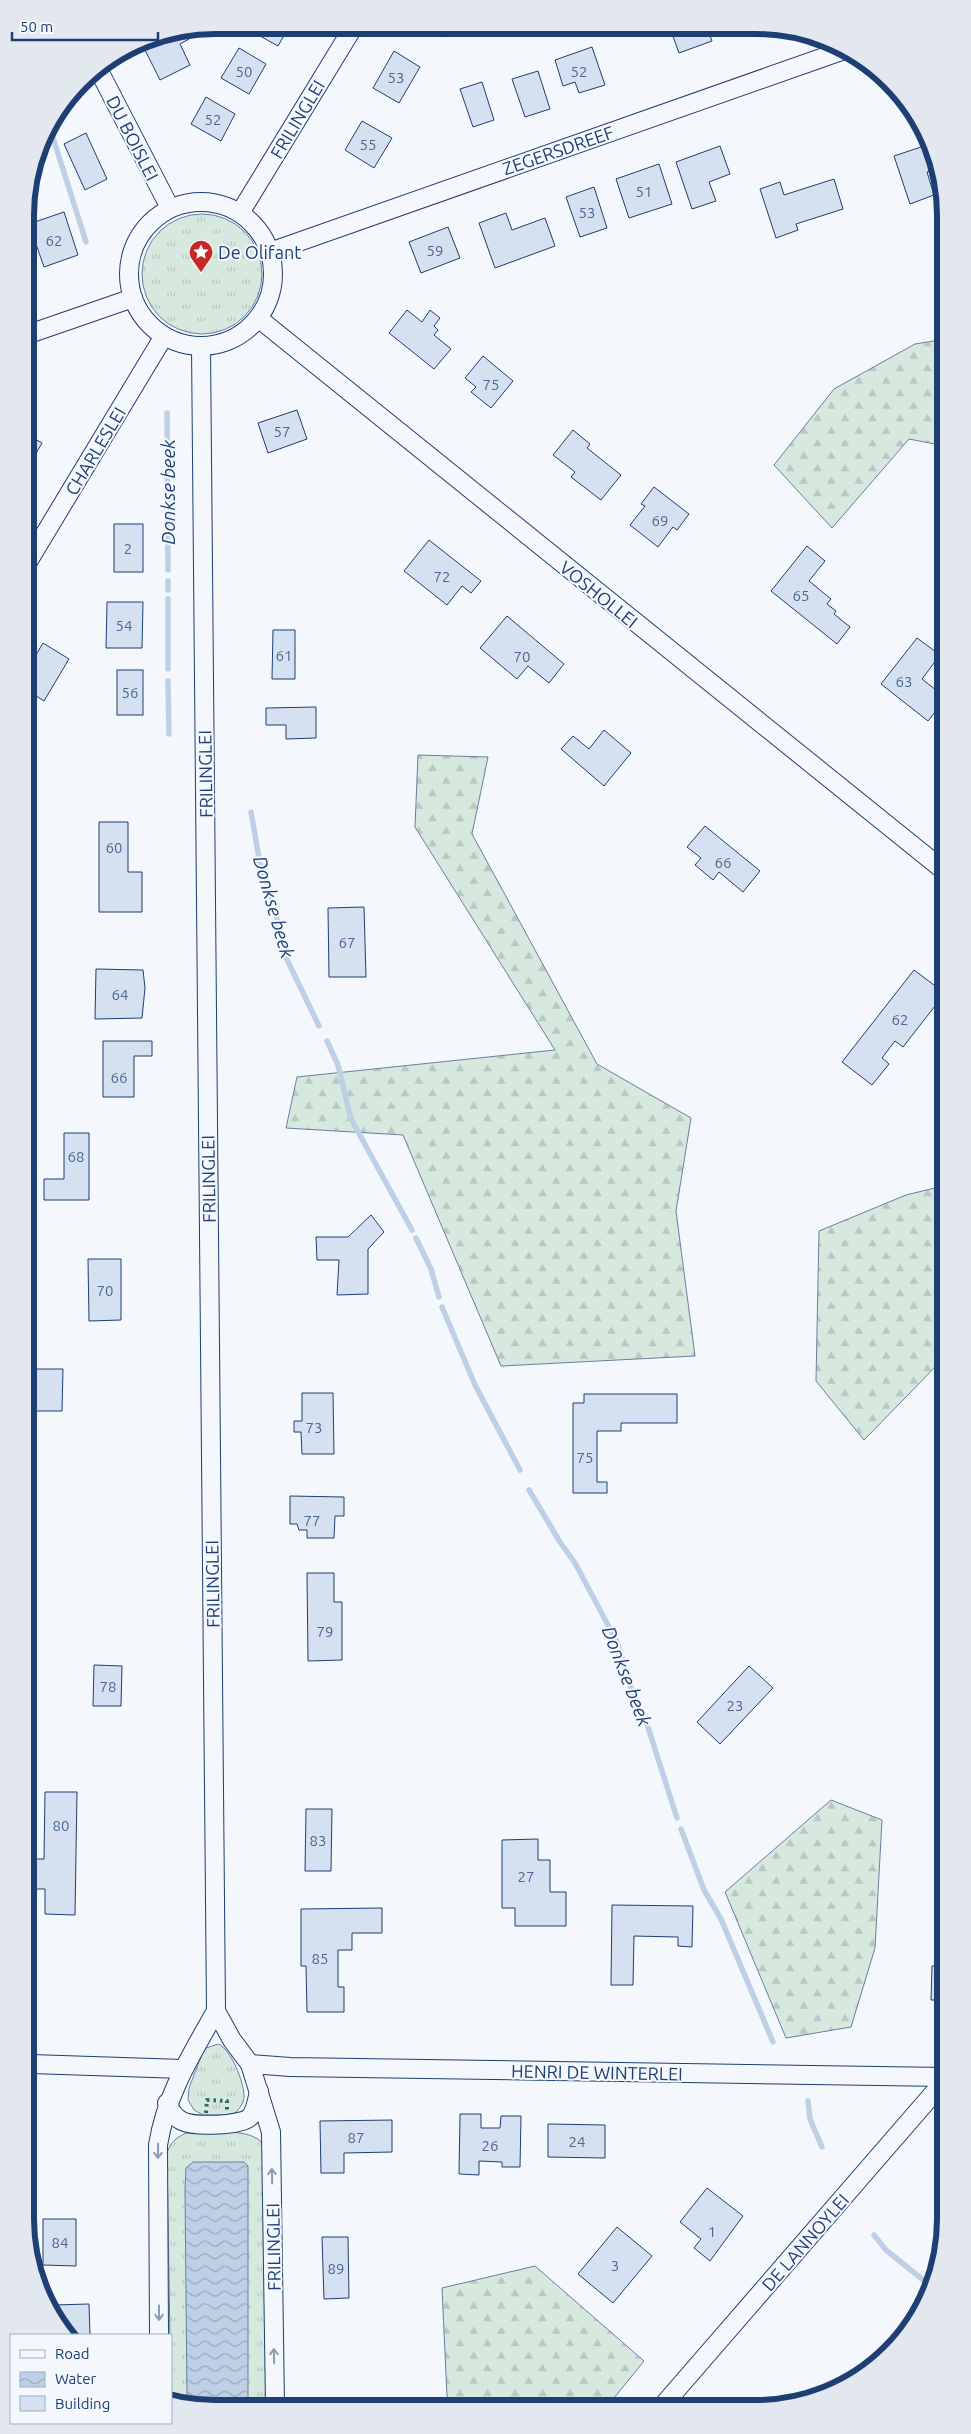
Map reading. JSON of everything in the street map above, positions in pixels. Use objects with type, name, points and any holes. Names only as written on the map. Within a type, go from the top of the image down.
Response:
[{"type":"street","name":"FRILINGLEI","points":[[240,213],[349,34]]},
{"type":"street","name":"ZEGERSDREEF","points":[[270,252],[837,53]]},
{"type":"street","name":"DU BOISLEI","points":[[101,73],[170,208]]},
{"type":"street","points":[[194,201],[218,203],[240,213],[259,230],[270,252],[274,275],[269,299],[258,318],[242,334],[222,343],[201,346],[181,344],[164,336],[145,320],[133,298],[128,272],[134,246],[148,224],[170,208],[194,201]]},
{"type":"street","points":[[34,332],[133,298]]},
{"type":"street","name":"VOSHOLLEI","points":[[258,318],[937,865]]},
{"type":"street","name":"CHARLESLEI","points":[[34,552],[164,336]]},
{"type":"street","name":"FRILINGLEI","points":[[201,346],[216,2011],[232,2040],[250,2064],[271,2132],[275,2400]]},
{"type":"street","points":[[159,2334],[158,2145],[167,2103],[182,2069],[216,2011]]},
{"type":"street","points":[[34,2064],[182,2069]]},
{"type":"street","name":"HENRI DE WINTERLEI","points":[[250,2064],[290,2067],[937,2078]]},
{"type":"street","name":"DE LANNOYLEI","points":[[668,2400],[937,2087]]},
{"type":"street","points":[[167,2103],[174,2116],[183,2122],[195,2124],[240,2123],[249,2118],[254,2110],[259,2091]]},
{"type":"green space","points":[[202,214],[225,218],[245,231],[258,251],[262,274],[258,297],[245,317],[225,330],[202,334],[179,330],[159,317],[146,297],[142,274],[146,251],[159,231],[179,218]]},
{"type":"green space","points":[[937,340],[937,444],[909,439],[832,528],[774,465],[834,389],[915,344]]},
{"type":"green space","points":[[418,755],[488,757],[472,834],[597,1064],[691,1118],[676,1211],[695,1356],[501,1366],[403,1135],[286,1128],[297,1077],[555,1050],[415,827]]},
{"type":"green space","points":[[937,1187],[937,1365],[864,1440],[816,1381],[819,1231],[906,1195]]},
{"type":"green space","points":[[831,1800],[882,1820],[875,1948],[851,2027],[786,2038],[725,1892]]},
{"type":"green space","points":[[218,2044],[228,2052],[236,2067],[242,2083],[244,2099],[235,2113],[203,2115],[194,2110],[188,2100],[189,2088],[202,2054],[206,2048]]},
{"type":"green space","points":[[186,2133],[239,2133],[258,2139],[264,2145],[267,2400],[203,2400],[172,2395],[167,2154],[173,2141]]},
{"type":"green space","points":[[535,2266],[644,2361],[612,2400],[452,2400],[447,2396],[442,2288]]},
{"type":"water","points":[[193,2162],[244,2162],[248,2166],[248,2400],[187,2398],[186,2168]]},
{"type":"building","points":[[256,34],[285,34],[278,46]]},
{"type":"building","points":[[672,34],[709,34],[712,41],[679,53]]},
{"type":"building","points":[[187,36],[189,39],[180,44],[190,65],[160,80],[144,48],[156,43]]},
{"type":"building","points":[[592,47],[605,85],[579,93],[575,82],[563,86],[555,60]]},
{"type":"building","points":[[239,48],[266,64],[249,94],[221,78]]},
{"type":"building","points":[[394,51],[420,67],[399,103],[373,88]]},
{"type":"building","points":[[538,71],[550,109],[525,117],[512,79]]},
{"type":"building","points":[[482,82],[494,120],[473,127],[460,89]]},
{"type":"building","points":[[206,97],[235,114],[221,141],[191,124]]},
{"type":"building","points":[[362,121],[392,138],[374,168],[345,150]]},
{"type":"building","points":[[86,133],[107,179],[85,190],[64,144]]},
{"type":"building","points":[[720,146],[730,174],[709,182],[716,201],[692,209],[676,162]]},
{"type":"building","points":[[924,146],[932,171],[927,172],[934,195],[910,204],[894,156]]},
{"type":"building","points":[[659,164],[672,204],[629,218],[616,179]]},
{"type":"building","points":[[834,179],[843,209],[796,224],[798,230],[776,238],[760,189],[780,182],[784,195]]},
{"type":"building","points":[[594,187],[607,228],[580,237],[566,197]]},
{"type":"building","points":[[64,212],[78,255],[44,267],[34,238],[34,222]]},
{"type":"building","points":[[506,213],[512,230],[545,218],[555,246],[495,268],[479,223]]},
{"type":"building","points":[[448,227],[460,258],[421,273],[409,242]]},
{"type":"building","points":[[407,310],[422,322],[430,310],[440,318],[434,326],[438,330],[434,335],[451,349],[434,369],[389,333]]},
{"type":"building","points":[[483,356],[513,381],[491,408],[471,392],[476,387],[465,378]]},
{"type":"building","points":[[297,410],[307,439],[268,453],[258,423]]},
{"type":"building","points":[[573,430],[590,444],[587,448],[621,475],[601,500],[571,477],[575,472],[553,455]]},
{"type":"building","points":[[34,438],[42,443],[34,457]]},
{"type":"building","points":[[654,487],[689,514],[677,530],[673,527],[658,547],[630,525],[645,506],[641,504]]},
{"type":"building","points":[[114,524],[143,524],[143,572],[114,572]]},
{"type":"building","points":[[429,540],[481,581],[471,593],[462,586],[447,605],[404,571]]},
{"type":"building","points":[[807,546],[825,561],[809,581],[831,599],[827,604],[836,611],[834,614],[850,627],[837,644],[771,591]]},
{"type":"building","points":[[107,602],[143,602],[142,648],[106,648]]},
{"type":"building","points":[[507,616],[564,664],[549,683],[528,666],[517,679],[480,648]]},
{"type":"building","points":[[273,630],[295,630],[295,679],[272,679]]},
{"type":"building","points":[[917,638],[937,653],[937,659],[922,679],[937,691],[937,709],[928,721],[881,684]]},
{"type":"building","points":[[43,643],[69,659],[44,701],[34,695],[34,658]]},
{"type":"building","points":[[117,670],[143,670],[143,715],[117,715]]},
{"type":"building","points":[[316,707],[316,738],[286,739],[286,725],[266,725],[266,708]]},
{"type":"building","points":[[604,730],[631,753],[604,786],[561,749],[573,736],[589,749]]},
{"type":"building","points":[[99,822],[128,822],[128,872],[142,872],[142,912],[99,912]]},
{"type":"building","points":[[705,826],[760,871],[743,892],[719,872],[713,880],[695,865],[701,858],[687,847]]},
{"type":"building","points":[[364,907],[366,977],[329,977],[328,908]]},
{"type":"building","points":[[96,969],[143,970],[145,988],[142,1018],[95,1019]]},
{"type":"building","points":[[914,970],[937,987],[937,1003],[903,1047],[895,1041],[882,1058],[889,1064],[872,1085],[842,1062]]},
{"type":"building","points":[[103,1041],[152,1041],[152,1056],[134,1056],[134,1097],[103,1097]]},
{"type":"building","points":[[64,1133],[89,1133],[89,1200],[44,1200],[44,1179],[64,1179]]},
{"type":"building","points":[[371,1215],[384,1232],[368,1249],[368,1294],[337,1295],[339,1260],[317,1260],[316,1237],[348,1237]]},
{"type":"building","points":[[88,1259],[121,1259],[121,1320],[89,1321]]},
{"type":"building","points":[[34,1369],[63,1369],[62,1411],[34,1411]]},
{"type":"building","points":[[302,1393],[333,1393],[334,1454],[302,1454],[301,1432],[294,1432],[294,1421],[302,1421]]},
{"type":"building","points":[[584,1394],[677,1394],[677,1423],[621,1423],[621,1431],[597,1431],[597,1482],[607,1482],[607,1493],[573,1493],[573,1403],[584,1403]]},
{"type":"building","points":[[290,1496],[344,1497],[344,1516],[335,1516],[334,1538],[307,1538],[307,1530],[299,1530],[297,1524],[290,1524]]},
{"type":"building","points":[[307,1573],[334,1573],[334,1602],[342,1602],[342,1660],[308,1661]]},
{"type":"building","points":[[94,1665],[122,1666],[121,1706],[93,1706]]},
{"type":"building","points":[[749,1666],[773,1688],[720,1744],[697,1722]]},
{"type":"building","points":[[45,1792],[77,1792],[75,1915],[45,1914],[45,1889],[34,1889],[34,1859],[44,1859]]},
{"type":"building","points":[[306,1809],[332,1809],[331,1871],[305,1871]]},
{"type":"building","points":[[538,1839],[538,1860],[550,1860],[550,1892],[566,1892],[566,1926],[515,1926],[515,1908],[502,1908],[502,1840]]},
{"type":"building","points":[[612,1905],[693,1906],[692,1947],[678,1946],[678,1937],[634,1936],[633,1985],[611,1985]]},
{"type":"building","points":[[382,1908],[382,1933],[352,1933],[352,1950],[338,1950],[338,1987],[344,1987],[344,2012],[307,2012],[306,1966],[301,1966],[301,1909]]},
{"type":"building","points":[[932,1966],[937,1966],[937,2000],[931,2000]]},
{"type":"building","points":[[460,2114],[481,2114],[481,2128],[500,2128],[501,2116],[521,2116],[520,2167],[502,2167],[502,2162],[479,2161],[479,2175],[459,2174]]},
{"type":"building","points":[[392,2120],[392,2152],[344,2153],[344,2173],[321,2173],[320,2121]]},
{"type":"building","points":[[548,2124],[605,2125],[605,2158],[548,2157]]},
{"type":"building","points":[[707,2188],[743,2216],[710,2261],[694,2248],[701,2239],[680,2222]]},
{"type":"building","points":[[43,2219],[76,2219],[76,2266],[43,2265]]},
{"type":"building","points":[[617,2227],[652,2256],[613,2303],[578,2274]]},
{"type":"building","points":[[322,2237],[348,2237],[349,2298],[324,2299]]},
{"type":"building","points":[[89,2304],[90,2334],[75,2334],[55,2305]]},
{"type":"waterway","name":"Donkse beek","points":[[52,135],[86,242]]},
{"type":"waterway","name":"Donkse beek","points":[[167,413],[168,570]]},
{"type":"waterway","name":"Donkse beek","points":[[168,581],[168,590]]},
{"type":"waterway","name":"Donkse beek","points":[[168,599],[168,669]]},
{"type":"waterway","name":"Donkse beek","points":[[168,681],[169,734]]},
{"type":"waterway","name":"Donkse beek","points":[[251,812],[261,869],[276,911],[280,945],[319,1026]]},
{"type":"waterway","name":"Donkse beek","points":[[327,1041],[338,1065],[351,1119],[412,1230]]},
{"type":"waterway","name":"Donkse beek","points":[[416,1238],[431,1269],[439,1297]]},
{"type":"waterway","name":"Donkse beek","points":[[442,1307],[475,1385],[520,1470]]},
{"type":"waterway","name":"Donkse beek","points":[[529,1490],[575,1563],[617,1642],[635,1701],[646,1721],[677,1818]]},
{"type":"waterway","name":"Donkse beek","points":[[681,1829],[704,1890],[721,1919],[773,2042]]},
{"type":"waterway","name":"Donkse beek","points":[[808,2101],[810,2119],[822,2147]]},
{"type":"waterway","name":"Donkse beek","points":[[874,2235],[886,2250],[926,2282]]},
{"type":"hedge","points":[[206,2113],[207,2100],[227,2101],[227,2113]]},
{"type":"place","name":"De Olifant","points":[[201,273]]}]
